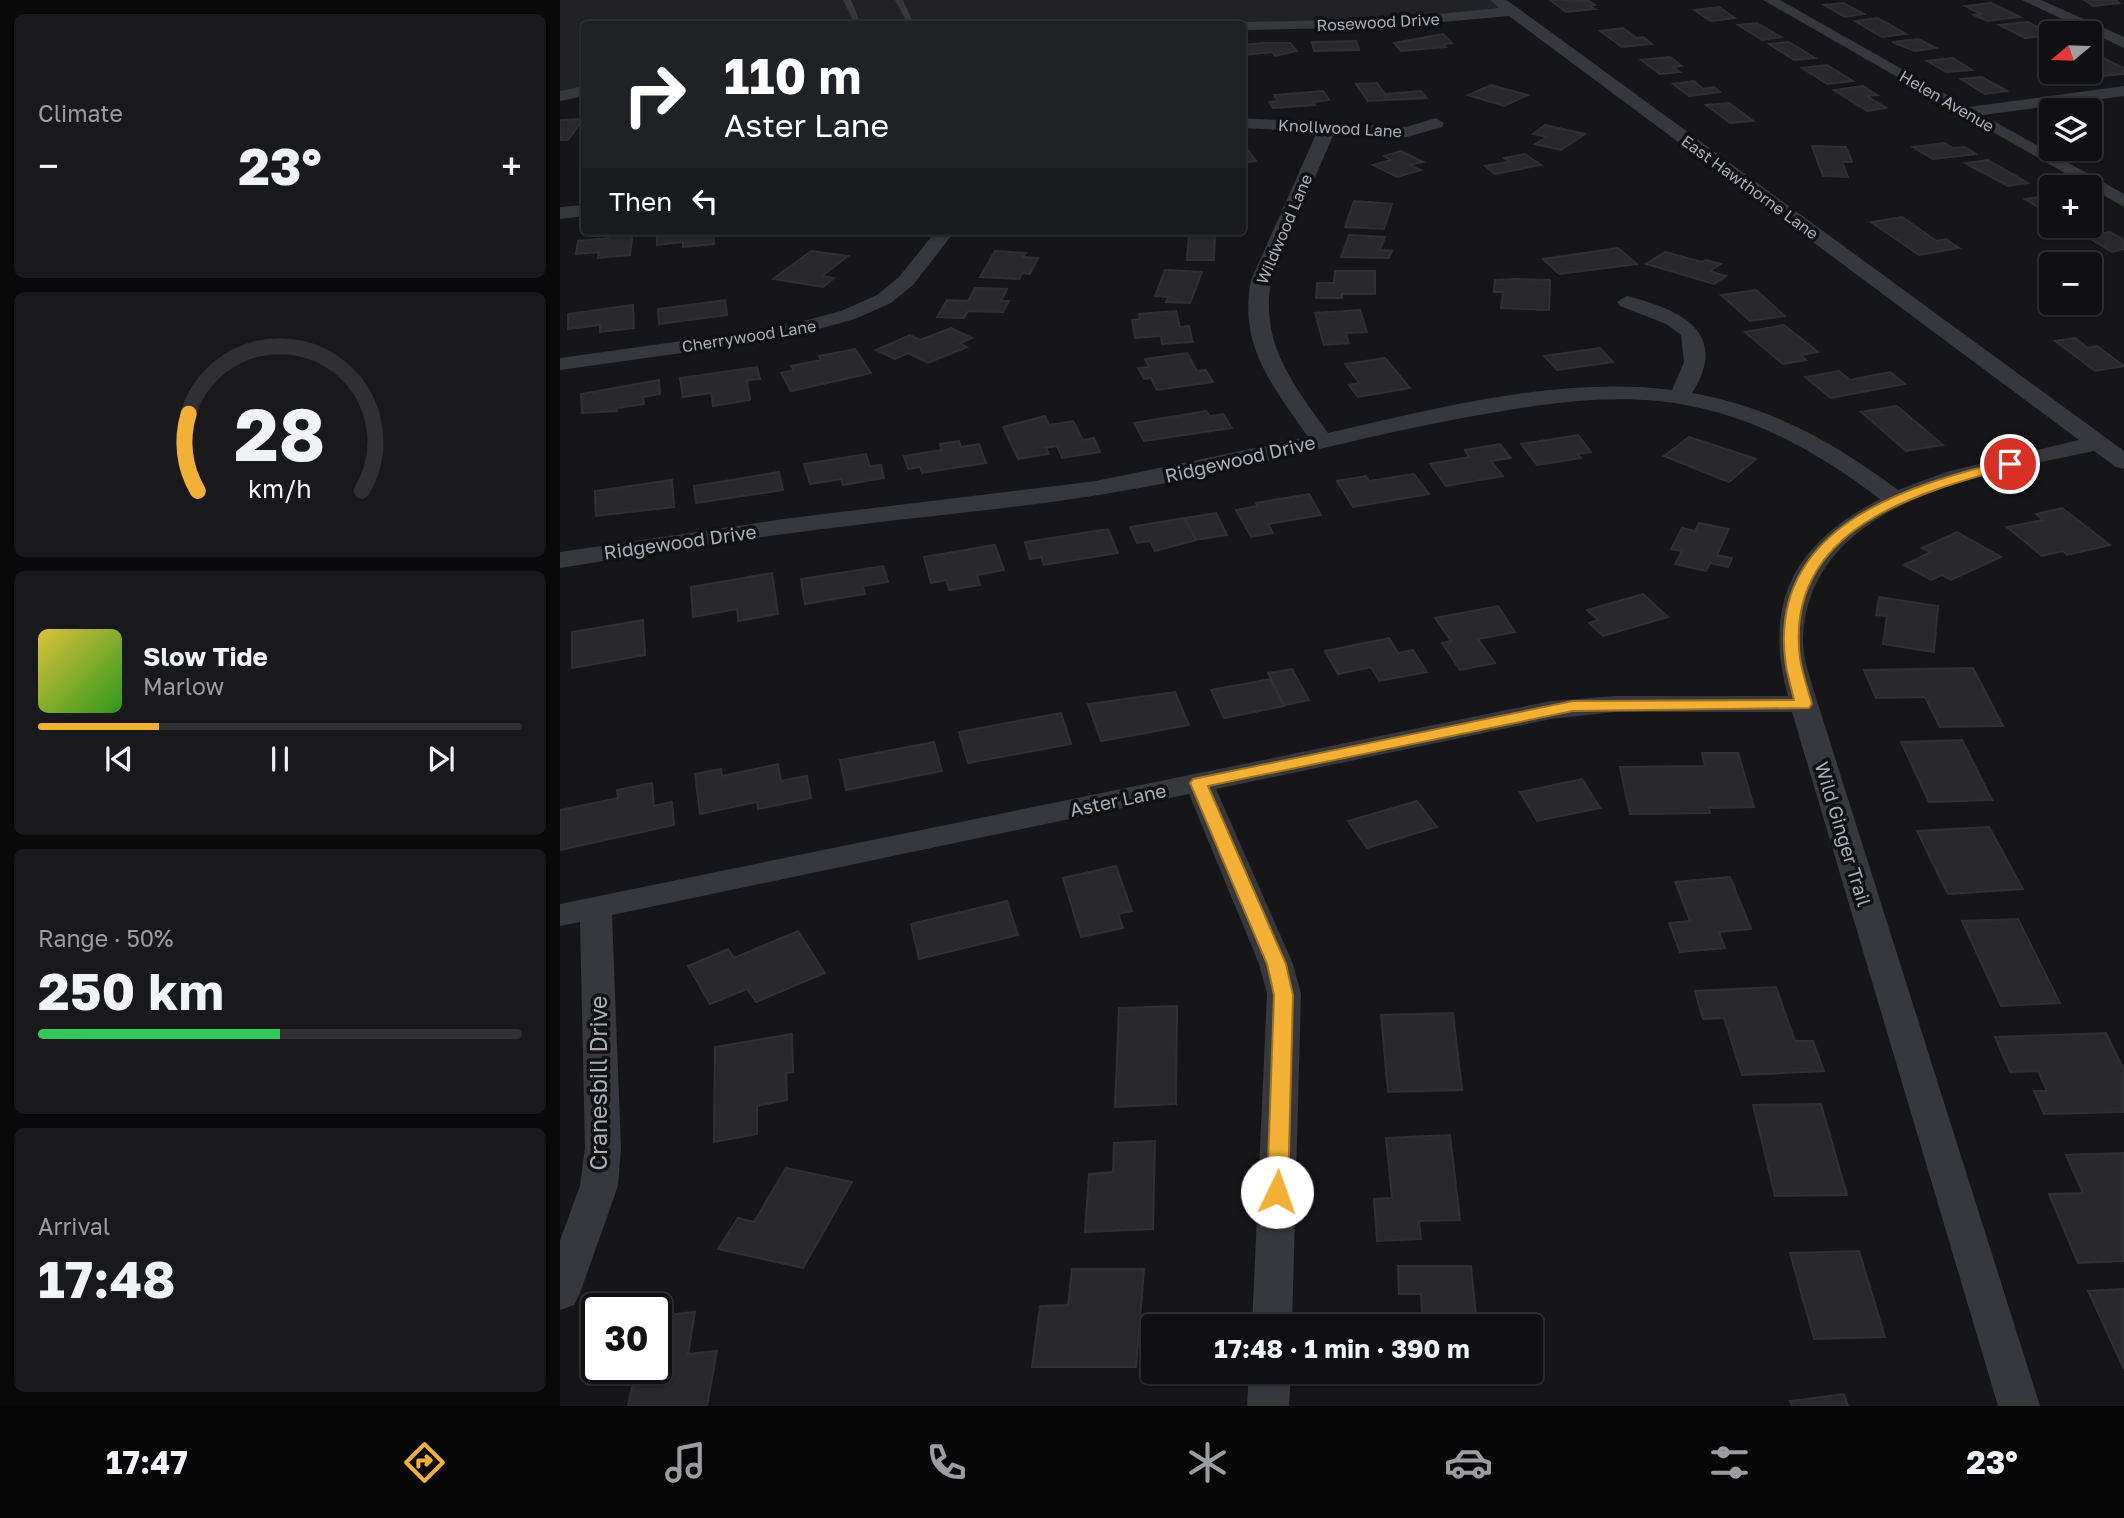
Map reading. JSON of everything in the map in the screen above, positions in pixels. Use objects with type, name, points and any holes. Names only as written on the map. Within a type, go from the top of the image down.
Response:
[{"type":"street","name":"East Hawthorne Lane","points":[[1497,0],[2124,463]]},
{"type":"street","name":"Helen Avenue","points":[[1770,0],[2124,202]]},
{"type":"street","points":[[2029,0],[2124,43]]},
{"type":"street","name":"Rosewood Drive","points":[[1246,26],[1388,23],[1513,12]]},
{"type":"street","points":[[1966,112],[2124,91]]},
{"type":"street","points":[[560,96],[581,92]]},
{"type":"street","name":"Knollwood Lane","points":[[1246,123],[1407,132],[1436,123]]},
{"type":"street","name":"Wildwood Lane","points":[[1322,441],[1263,349],[1256,326],[1255,306],[1261,280],[1328,127]]},
{"type":"street","points":[[560,213],[581,211]]},
{"type":"street","name":"Cherrywood Lane","points":[[560,364],[782,333],[848,315],[884,299],[898,287],[943,235]]},
{"type":"street","points":[[1627,302],[1684,326],[1695,346],[1693,377],[1678,397]]},
{"type":"street","name":"Ridgewood Drive","points":[[560,560],[754,530],[1087,490],[1189,472],[1446,414],[1558,396],[1616,393],[1678,397],[1757,416],[1794,431],[1836,454],[1895,499]]},
{"type":"street","name":"Wild Ginger Trail","points":[[2018,1406],[1804,704],[1790,636],[1804,577],[1850,526],[1895,499],[1989,468],[2097,443]]},
{"type":"street","name":"Aster Lane","points":[[560,915],[1573,706],[1804,704]]},
{"type":"street","points":[[1199,783],[1276,964],[1283,995],[1272,1314]]},
{"type":"street","name":"Cranesbill Drive","points":[[560,1293],[599,1186],[603,1148],[596,908]]},
{"type":"street","points":[[1268,1406],[1269,1384]]},
{"type":"lane","points":[[847,0],[857,21]]},
{"type":"lane","points":[[899,0],[910,21]]},
{"type":"shaded area","points":[[560,0],[1491,0],[1505,10],[1442,18],[1246,24],[1246,21],[581,21],[581,90],[560,94]]},
{"type":"building","points":[[1550,0],[1589,1],[1595,5],[1590,6],[1595,9],[1566,12]]},
{"type":"building","points":[[2084,0],[2115,0],[2120,3],[2093,6]]},
{"type":"building","points":[[1843,3],[1864,14],[1845,17],[1824,5]]},
{"type":"building","points":[[1991,3],[2020,17],[1987,21],[1974,15],[1981,14],[1965,6]]},
{"type":"building","points":[[1719,7],[1735,18],[1711,21],[1694,10]]},
{"type":"building","points":[[1878,18],[1906,34],[1882,37],[1855,21]]},
{"type":"building","points":[[2028,22],[2039,28],[2039,36],[2025,38],[1999,25]]},
{"type":"building","points":[[1757,23],[1781,37],[1762,40],[1738,25]]},
{"type":"building","points":[[1623,28],[1652,44],[1622,47],[1600,31]]},
{"type":"building","points":[[1443,34],[1452,43],[1444,44],[1446,47],[1401,51],[1394,43]]},
{"type":"building","points":[[1918,39],[1936,48],[1915,51],[1892,42]]},
{"type":"building","points":[[1356,41],[1359,50],[1314,51],[1312,42]]},
{"type":"building","points":[[1789,42],[1815,58],[1794,60],[1769,44]]},
{"type":"building","points":[[1290,43],[1297,51],[1275,56],[1272,52],[1246,55],[1246,45]]},
{"type":"building","points":[[1670,57],[1682,66],[1673,67],[1680,72],[1660,74],[1641,60]]},
{"type":"building","points":[[1953,58],[1972,70],[1946,72],[1927,61]]},
{"type":"building","points":[[2102,58],[2124,68],[2124,74],[2102,76]]},
{"type":"building","points":[[1827,65],[1853,81],[1827,84],[1802,68]]},
{"type":"building","points":[[1982,77],[2007,91],[1985,94],[1961,79]]},
{"type":"building","points":[[1694,81],[1703,89],[1714,87],[1720,92],[1689,96],[1673,84]]},
{"type":"building","points":[[1377,83],[1385,94],[1421,91],[1427,98],[1368,101],[1356,84]]},
{"type":"building","points":[[1491,85],[1528,95],[1504,106],[1468,95]]},
{"type":"building","points":[[1863,86],[1877,95],[1867,96],[1886,108],[1867,111],[1834,90]]},
{"type":"building","points":[[1323,91],[1329,100],[1313,102],[1315,105],[1273,108],[1269,102],[1278,101],[1274,95]]},
{"type":"building","points":[[1729,103],[1753,121],[1730,123],[1706,105]]},
{"type":"building","points":[[581,119],[568,140],[560,140],[560,120]]},
{"type":"building","points":[[1545,125],[1585,134],[1561,150],[1535,144],[1547,137],[1533,134]]},
{"type":"building","points":[[1944,143],[1953,148],[1965,147],[1976,154],[1933,159],[1913,147]]},
{"type":"building","points":[[1812,146],[1846,147],[1852,162],[1842,162],[1848,177],[1823,176]]},
{"type":"building","points":[[1246,148],[1256,161],[1246,162]]},
{"type":"building","points":[[1401,151],[1423,162],[1410,165],[1421,170],[1397,177],[1373,165],[1391,160],[1384,156]]},
{"type":"building","points":[[1525,154],[1541,165],[1495,174],[1485,166],[1510,162],[1504,158]]},
{"type":"building","points":[[1988,160],[2028,183],[2008,186],[1965,163]]},
{"type":"building","points":[[2039,197],[2039,208],[2025,199]]},
{"type":"building","points":[[1354,201],[1392,204],[1384,229],[1345,227]]},
{"type":"building","points":[[1902,217],[1937,241],[1946,239],[1959,248],[1919,255],[1871,222]]},
{"type":"building","points":[[2110,232],[2124,240],[2124,249],[2112,252],[2089,238],[2102,238],[2102,233]]},
{"type":"building","points":[[609,235],[632,235],[630,255],[598,258],[599,252],[576,254],[578,241],[609,238]]},
{"type":"building","points":[[657,235],[713,235],[714,244],[683,247],[683,242],[657,245]]},
{"type":"building","points":[[1189,235],[1215,235],[1214,260],[1187,260]]},
{"type":"building","points":[[1349,235],[1385,237],[1380,250],[1392,251],[1389,258],[1341,257]]},
{"type":"building","points":[[1618,248],[1637,264],[1559,274],[1543,259]]},
{"type":"building","points":[[811,251],[848,256],[822,276],[834,278],[823,287],[773,279]]},
{"type":"building","points":[[995,251],[1026,253],[1023,257],[1038,258],[1030,274],[1022,273],[1019,279],[980,277]]},
{"type":"building","points":[[1665,252],[1721,264],[1710,271],[1726,276],[1714,284],[1646,264]]},
{"type":"building","points":[[1165,270],[1202,272],[1190,303],[1166,302],[1168,297],[1155,296]]},
{"type":"building","points":[[1335,271],[1375,271],[1375,294],[1342,294],[1342,298],[1316,298],[1317,283],[1334,283]]},
{"type":"building","points":[[1495,280],[1550,280],[1549,310],[1501,308],[1503,292],[1494,292]]},
{"type":"building","points":[[975,288],[1007,289],[1001,301],[1009,301],[1003,312],[968,311],[964,318],[937,317],[947,300],[968,301]]},
{"type":"building","points":[[1756,290],[1785,316],[1750,321],[1721,295]]},
{"type":"building","points":[[725,300],[727,315],[659,324],[658,309]]},
{"type":"building","points":[[633,305],[634,328],[600,332],[600,325],[568,329],[568,314]]},
{"type":"building","points":[[1360,310],[1367,332],[1346,333],[1349,343],[1324,345],[1315,313]]},
{"type":"building","points":[[1176,311],[1180,327],[1189,326],[1193,342],[1162,344],[1161,336],[1135,338],[1132,320],[1140,319],[1139,314]]},
{"type":"building","points":[[1784,325],[1818,352],[1801,355],[1806,360],[1783,364],[1745,332]]},
{"type":"building","points":[[951,328],[972,338],[960,343],[967,347],[928,363],[908,353],[895,359],[876,350],[910,335],[920,340]]},
{"type":"building","points":[[2075,338],[2088,348],[2097,346],[2124,366],[2095,371],[2055,341]]},
{"type":"building","points":[[1600,348],[1613,362],[1557,370],[1544,356]]},
{"type":"building","points":[[855,349],[871,373],[791,391],[781,373],[794,370],[791,366],[821,360],[819,356]]},
{"type":"building","points":[[1187,353],[1197,371],[1206,370],[1213,382],[1157,390],[1151,378],[1144,379],[1138,368],[1149,367],[1145,359]]},
{"type":"building","points":[[1385,358],[1410,388],[1358,397],[1349,385],[1359,383],[1345,364]]},
{"type":"building","points":[[757,367],[760,379],[747,380],[750,400],[713,406],[711,393],[683,397],[680,378]]},
{"type":"building","points":[[1839,371],[1850,380],[1890,372],[1905,384],[1831,398],[1805,377]]},
{"type":"building","points":[[659,380],[660,394],[643,397],[644,404],[617,408],[617,411],[582,413],[581,394]]},
{"type":"building","points":[[1897,406],[1943,445],[1906,451],[1861,412]]},
{"type":"building","points":[[1206,411],[1210,416],[1223,414],[1232,428],[1144,441],[1134,423]]},
{"type":"building","points":[[1045,416],[1049,425],[1073,421],[1083,440],[1094,438],[1100,452],[1062,458],[1057,446],[1046,448],[1049,454],[1018,459],[1003,427]]},
{"type":"building","points":[[1578,435],[1591,452],[1577,454],[1581,458],[1537,465],[1521,444]]},
{"type":"building","points":[[1689,437],[1756,459],[1729,482],[1664,456]]},
{"type":"building","points":[[959,441],[961,447],[979,444],[986,463],[922,473],[920,467],[908,469],[904,456],[942,450],[940,444]]},
{"type":"building","points":[[1500,444],[1511,458],[1491,461],[1503,476],[1446,486],[1430,464],[1469,457],[1465,450]]},
{"type":"building","points":[[866,454],[870,466],[881,465],[884,478],[843,485],[841,479],[810,484],[804,464]]},
{"type":"building","points":[[779,472],[783,490],[696,503],[694,486]]},
{"type":"building","points":[[1414,474],[1429,494],[1353,507],[1337,481],[1366,476],[1369,481]]},
{"type":"building","points":[[672,480],[674,507],[596,516],[595,491]]},
{"type":"building","points":[[1309,494],[1321,515],[1268,524],[1273,533],[1251,537],[1236,510],[1258,506],[1256,503]]},
{"type":"building","points":[[2062,508],[2110,545],[2067,555],[2063,551],[2042,556],[2007,527],[2043,520],[2036,514]]},
{"type":"building","points":[[1216,513],[1227,535],[1196,540],[1185,518]]},
{"type":"building","points":[[1184,518],[1196,540],[1155,551],[1150,541],[1137,543],[1130,527]]},
{"type":"building","points":[[1699,523],[1729,529],[1717,555],[1732,558],[1728,567],[1710,563],[1706,571],[1675,564],[1682,551],[1671,549],[1682,528],[1695,531]]},
{"type":"building","points":[[1108,529],[1118,553],[1044,565],[1041,557],[1030,559],[1025,542]]},
{"type":"building","points":[[1957,532],[2001,557],[1951,580],[1942,575],[1931,580],[1904,565],[1931,552],[1922,548]]},
{"type":"building","points":[[995,545],[1004,570],[977,575],[980,585],[949,590],[946,580],[931,583],[924,557]]},
{"type":"building","points":[[883,566],[888,582],[863,586],[865,594],[805,604],[801,579]]},
{"type":"building","points":[[772,573],[778,614],[738,621],[737,609],[693,617],[691,587]]},
{"type":"building","points":[[1643,594],[1668,617],[1603,636],[1589,623],[1598,620],[1587,610]]},
{"type":"building","points":[[1879,597],[1938,606],[1934,652],[1883,644],[1887,616],[1876,615]]},
{"type":"building","points":[[1498,606],[1515,632],[1478,639],[1495,663],[1460,670],[1442,643],[1451,641],[1435,618]]},
{"type":"building","points":[[643,620],[645,655],[572,668],[572,632]]},
{"type":"building","points":[[1389,638],[1398,653],[1413,650],[1427,672],[1379,681],[1371,667],[1338,674],[1325,651]]},
{"type":"building","points":[[1973,668],[2003,726],[1940,727],[1925,697],[1876,698],[1864,670]]},
{"type":"building","points":[[1292,669],[1309,700],[1284,705],[1268,673]]},
{"type":"building","points":[[1270,679],[1284,706],[1224,718],[1211,690]]},
{"type":"building","points":[[1175,692],[1189,725],[1101,741],[1088,704]]},
{"type":"building","points":[[1061,713],[1071,744],[968,763],[959,732]]},
{"type":"building","points":[[1962,740],[1992,800],[1929,802],[1901,742]]},
{"type":"building","points":[[934,742],[942,771],[846,790],[840,760]]},
{"type":"building","points":[[1702,753],[1738,753],[1754,807],[1709,808],[1710,813],[1630,814],[1620,767],[1705,766]]},
{"type":"building","points":[[778,764],[781,781],[807,776],[811,798],[758,809],[757,802],[700,814],[695,774],[721,769],[722,776]]},
{"type":"building","points":[[1582,779],[1600,808],[1537,821],[1520,792]]},
{"type":"building","points":[[652,783],[654,806],[672,802],[674,825],[560,850],[560,810],[618,798],[617,790]]},
{"type":"building","points":[[1417,801],[1437,827],[1367,848],[1348,821]]},
{"type":"building","points":[[1989,827],[2023,889],[1948,894],[1917,831]]},
{"type":"building","points":[[1116,866],[1132,911],[1118,914],[1123,928],[1081,937],[1063,878]]},
{"type":"building","points":[[1730,877],[1751,929],[1719,932],[1725,948],[1680,952],[1669,923],[1690,921],[1675,882]]},
{"type":"building","points":[[1007,901],[1018,935],[919,959],[911,924]]},
{"type":"building","points":[[2018,919],[2060,1003],[2001,1006],[1962,921]]},
{"type":"building","points":[[798,931],[825,973],[756,1002],[747,989],[710,1004],[688,966],[728,949],[734,958]]},
{"type":"building","points":[[1776,987],[1795,1041],[1813,1041],[1824,1071],[1742,1075],[1724,1018],[1703,1019],[1695,991]]},
{"type":"building","points":[[1177,1006],[1176,1104],[1115,1107],[1119,1008]]},
{"type":"building","points":[[1453,1013],[1462,1090],[1388,1092],[1381,1015]]},
{"type":"building","points":[[2106,1033],[2124,1070],[2124,1112],[2044,1114],[2034,1091],[2047,1091],[2038,1071],[2010,1072],[1995,1037]]},
{"type":"building","points":[[792,1034],[793,1072],[786,1073],[787,1100],[757,1106],[757,1134],[714,1142],[715,1047]]},
{"type":"building","points":[[1821,1104],[1847,1195],[1775,1196],[1753,1105]]},
{"type":"building","points":[[1450,1135],[1460,1220],[1419,1221],[1421,1239],[1377,1241],[1374,1199],[1392,1198],[1386,1138]]},
{"type":"building","points":[[1155,1141],[1153,1229],[1085,1232],[1089,1174],[1113,1172],[1114,1143]]},
{"type":"building","points":[[2124,1153],[2124,1261],[2078,1263],[2049,1194],[2083,1193],[2066,1155]]},
{"type":"building","points":[[786,1168],[852,1182],[803,1268],[718,1249],[738,1218],[754,1222]]},
{"type":"building","points":[[1859,1251],[1885,1337],[1814,1339],[1790,1253]]},
{"type":"building","points":[[1398,1266],[1471,1266],[1476,1314],[1422,1314],[1421,1294],[1399,1294]]},
{"type":"building","points":[[1072,1269],[1144,1269],[1136,1367],[1032,1367],[1040,1306],[1068,1305]]},
{"type":"building","points":[[2124,1289],[2124,1369],[2088,1291]]},
{"type":"building","points":[[695,1312],[688,1354],[717,1351],[707,1406],[628,1406],[633,1384],[672,1384],[672,1314]]},
{"type":"building","points":[[1844,1394],[1848,1406],[1792,1406],[1790,1401]]},
{"type":"route","points":[[1277,1192],[1283,995],[1276,964],[1199,783],[1573,706],[1804,704],[1792,657],[1790,636],[1793,613],[1804,577],[1829,545],[1850,526],[1895,499],[1931,485],[2010,464]]}]
